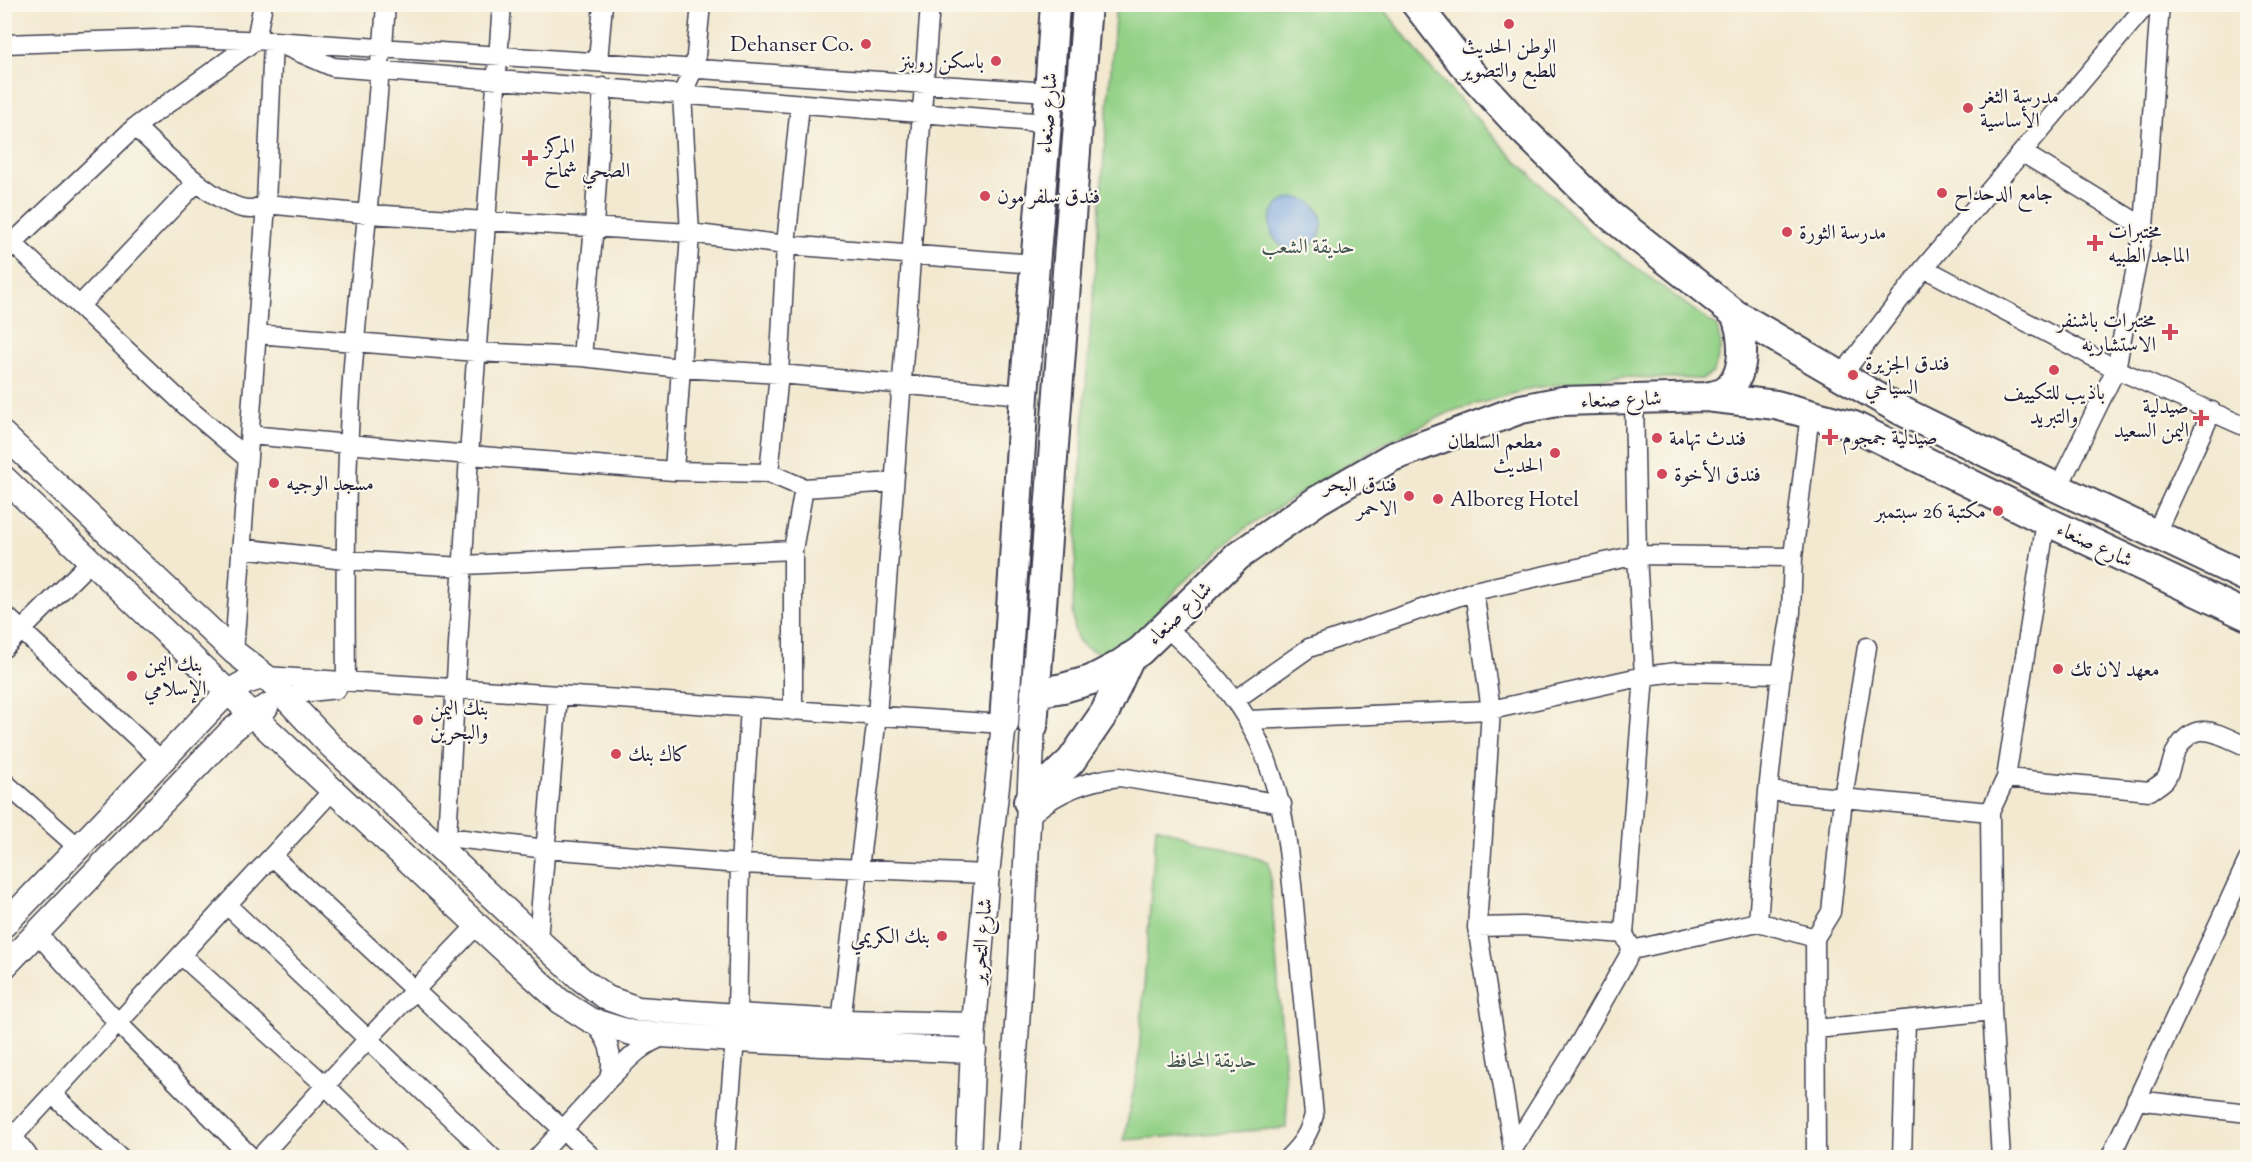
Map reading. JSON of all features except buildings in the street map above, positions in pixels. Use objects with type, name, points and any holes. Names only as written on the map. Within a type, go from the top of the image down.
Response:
[{"type":"highway","name":"شارع صنعاء","points":[[1004,724],[1024,395],[1047,123],[1054,4]]},
{"type":"highway","name":"شارع صنعاء","points":[[1033,726],[1087,4]]},
{"type":"highway","name":"شارع صنعاء","points":[[1416,4],[1462,63],[1522,129],[1607,213],[1735,314],[1900,410],[2247,578]]},
{"type":"highway","points":[[1706,397],[1729,389],[1737,376],[1742,341],[1741,327],[1735,314]]},
{"type":"highway","name":"شارع صنعاء","points":[[1035,693],[1091,680],[1116,667],[1140,651],[1238,556],[1318,500],[1392,457],[1521,409],[1562,401],[1706,397],[1776,405],[1854,426],[2046,521],[2247,616]]},
{"type":"highway","points":[[1028,810],[1071,760],[1105,712],[1130,657]]},
{"type":"main road","points":[[4,435],[234,652],[265,676],[330,745],[447,845],[538,940],[581,979],[607,998],[638,1009],[841,1022],[974,1025]]},
{"type":"main road","points":[[7,484],[477,925],[560,1001],[590,1020],[632,1033],[974,1052]]},
{"type":"main road","points":[[8,914],[79,848],[228,693],[246,682],[265,676]]},
{"type":"main road","points":[[4,967],[231,731],[252,714],[288,699]]},
{"type":"main road","name":"شارع التحرير","points":[[968,1158],[974,1025],[987,874],[1004,724]]},
{"type":"main road","name":"شارع التحرير","points":[[1009,1146],[1033,726]]},
{"type":"main road","points":[[970,1132],[980,1141],[1009,1146]]},
{"type":"street","points":[[234,652],[266,204],[263,4]]},
{"type":"street","points":[[346,681],[345,560],[348,442],[386,4]]},
{"type":"street","points":[[502,4],[469,455],[447,845],[546,849],[740,864],[987,874]]},
{"type":"street","points":[[598,61],[603,4]]},
{"type":"street","points":[[674,471],[690,233],[682,94],[693,68],[701,4]]},
{"type":"street","points":[[841,1022],[877,716],[930,4]]},
{"type":"street","points":[[1842,375],[1924,268],[2147,4]]},
{"type":"street","points":[[2058,488],[2116,369],[2145,227],[2160,4]]},
{"type":"street","points":[[4,44],[188,38],[265,40],[1049,92]]},
{"type":"street","points":[[265,40],[333,67],[1047,123]]},
{"type":"street","points":[[248,459],[188,408],[80,305],[7,242],[135,127],[265,40]]},
{"type":"street","points":[[582,357],[594,226],[603,87]]},
{"type":"street","points":[[769,473],[779,374],[786,245],[800,104]]},
{"type":"street","points":[[135,127],[196,183],[234,205],[252,209],[266,204],[486,222],[594,226],[690,233],[786,245],[1035,264]]},
{"type":"street","points":[[2023,153],[2145,227]]},
{"type":"street","points":[[80,305],[196,183]]},
{"type":"street","points":[[1924,268],[2116,369],[2247,428]]},
{"type":"street","points":[[256,334],[476,352],[582,357],[680,368],[1024,395]]},
{"type":"street","points":[[1513,1153],[1581,1040],[1628,942],[1644,676],[1637,555],[1634,398]]},
{"type":"street","points":[[2155,535],[2212,411]]},
{"type":"street","points":[[1758,922],[1768,790],[1781,674],[1791,613],[1793,557],[1810,413]]},
{"type":"street","points":[[250,435],[674,471],[769,473],[804,488],[894,482]]},
{"type":"street","points":[[794,711],[794,550],[804,488]]},
{"type":"street","points":[[2001,1158],[1992,1011],[1990,812],[2006,778],[2046,521]]},
{"type":"street","points":[[241,548],[345,560],[463,567],[464,565],[794,550]]},
{"type":"street","points":[[1235,700],[1309,648],[1474,591],[1637,555],[1793,557]]},
{"type":"street","points":[[4,648],[91,561]]},
{"type":"street","points":[[1474,591],[1491,710],[1477,927],[1513,1153]]},
{"type":"street","points":[[4,614],[162,761]]},
{"type":"street","points":[[1166,627],[1203,661],[1235,700],[1248,720],[1268,761],[1282,804],[1289,849],[1314,1115],[1310,1132],[1288,1158]]},
{"type":"street","points":[[1816,1158],[1815,938],[1831,912],[1843,798],[1867,647]]},
{"type":"street","points":[[1248,720],[1491,710],[1644,676],[1677,672],[1781,674]]},
{"type":"street","points":[[265,676],[1004,724]]},
{"type":"street","points":[[288,699],[301,693],[374,683]]},
{"type":"street","points":[[538,940],[558,695]]},
{"type":"street","points":[[725,1158],[737,1016],[740,864],[750,708]]},
{"type":"street","points":[[2006,778],[2150,791],[2165,780],[2174,755],[2187,735],[2201,730],[2215,732],[2247,747]]},
{"type":"street","points":[[1028,810],[1072,788],[1102,779],[1120,777],[1282,804]]},
{"type":"street","points":[[4,782],[79,848]]},
{"type":"street","points":[[13,1143],[52,1094],[333,790]]},
{"type":"street","points":[[1768,790],[1990,812]]},
{"type":"street","points":[[272,856],[593,1158]]},
{"type":"street","points":[[2110,1158],[2247,860]]},
{"type":"street","points":[[227,905],[493,1158]]},
{"type":"street","points":[[1477,927],[1523,926],[1628,942],[1758,922],[1815,938]]},
{"type":"street","points":[[259,1158],[477,925]]},
{"type":"street","points":[[37,933],[118,1023],[252,1158]]},
{"type":"street","points":[[181,955],[326,1086],[399,1158]]},
{"type":"street","points":[[1816,1029],[1992,1011]]},
{"type":"street","points":[[590,1020],[601,1031],[610,1051],[613,1064],[609,1079]]},
{"type":"street","points":[[1902,1158],[1906,1020]]},
{"type":"street","points":[[537,1158],[642,1046],[668,1035]]},
{"type":"street","points":[[52,1094],[121,1158]]},
{"type":"street","points":[[2136,1100],[2247,1113]]},
{"type":"green space","name":"حديقة الشعب","points":[[1116,5],[1381,5],[1425,62],[1508,152],[1593,236],[1717,327],[1721,346],[1714,372],[1703,379],[1616,377],[1533,388],[1452,411],[1379,446],[1244,529],[1179,586],[1135,642],[1116,655],[1100,654],[1085,647],[1078,640],[1074,629],[1073,603],[1085,397]]},
{"type":"green space","name":"حديقة المحافظ","points":[[1156,827],[1269,862],[1287,1101],[1286,1128],[1124,1140],[1138,1067]]},
{"type":"water","points":[[1296,198],[1306,200],[1314,206],[1320,214],[1322,224],[1320,234],[1314,242],[1306,248],[1296,250],[1286,248],[1278,242],[1272,234],[1270,224],[1272,214],[1278,206],[1286,200]]},
{"type":"place","name":"الوطن الحديث للطبع والتصوير","points":[[1509,24]]},
{"type":"place","name":"Dehanser Co.","points":[[866,44]]},
{"type":"place","name":"باسكن روبنز","points":[[996,61]]},
{"type":"place","name":"مدرسة الثغر الأساسية","points":[[1968,108]]},
{"type":"place","name":"المركز الصحي شماخ","points":[[530,158]]},
{"type":"place","name":"جامع الدحداح","points":[[1942,193]]},
{"type":"place","name":"فندق سلفر مون","points":[[985,196]]},
{"type":"place","name":"مدرسة الثورة","points":[[1787,232]]},
{"type":"place","name":"مختبرات الماجد الطبيه","points":[[2095,243]]},
{"type":"place","name":"مختبرات باشنفر الاستشاريه","points":[[2170,332]]},
{"type":"place","name":"باذيب للتكييف والتبريد","points":[[2054,370]]},
{"type":"place","name":"فندق الجزيرة السياحي","points":[[1853,375]]},
{"type":"place","name":"صيدلية اليمن السعيد","points":[[2201,418]]},
{"type":"place","name":"صيدلية جمجوم","points":[[1830,437]]},
{"type":"place","name":"فندث تهامة","points":[[1657,438]]},
{"type":"place","name":"مطعم السلطان الحديث","points":[[1555,453]]},
{"type":"place","name":"فندق الأخوة","points":[[1662,474]]},
{"type":"place","name":"مسجد الوجيه","points":[[274,483]]},
{"type":"place","name":"فندق البحر الاحمر","points":[[1409,496]]},
{"type":"place","name":"Alboreg Hotel","points":[[1438,499]]},
{"type":"place","name":"مكتبة 26 سبتمبر","points":[[1998,511]]},
{"type":"place","name":"معهد لان تك","points":[[2058,669]]},
{"type":"place","name":"بنك اليمن الإسلامي","points":[[132,676]]},
{"type":"place","name":"بنك اليمن والبحرين","points":[[418,720]]},
{"type":"place","name":"كاك بنك","points":[[616,754]]},
{"type":"place","name":"بنك الكريمي","points":[[942,936]]}]
